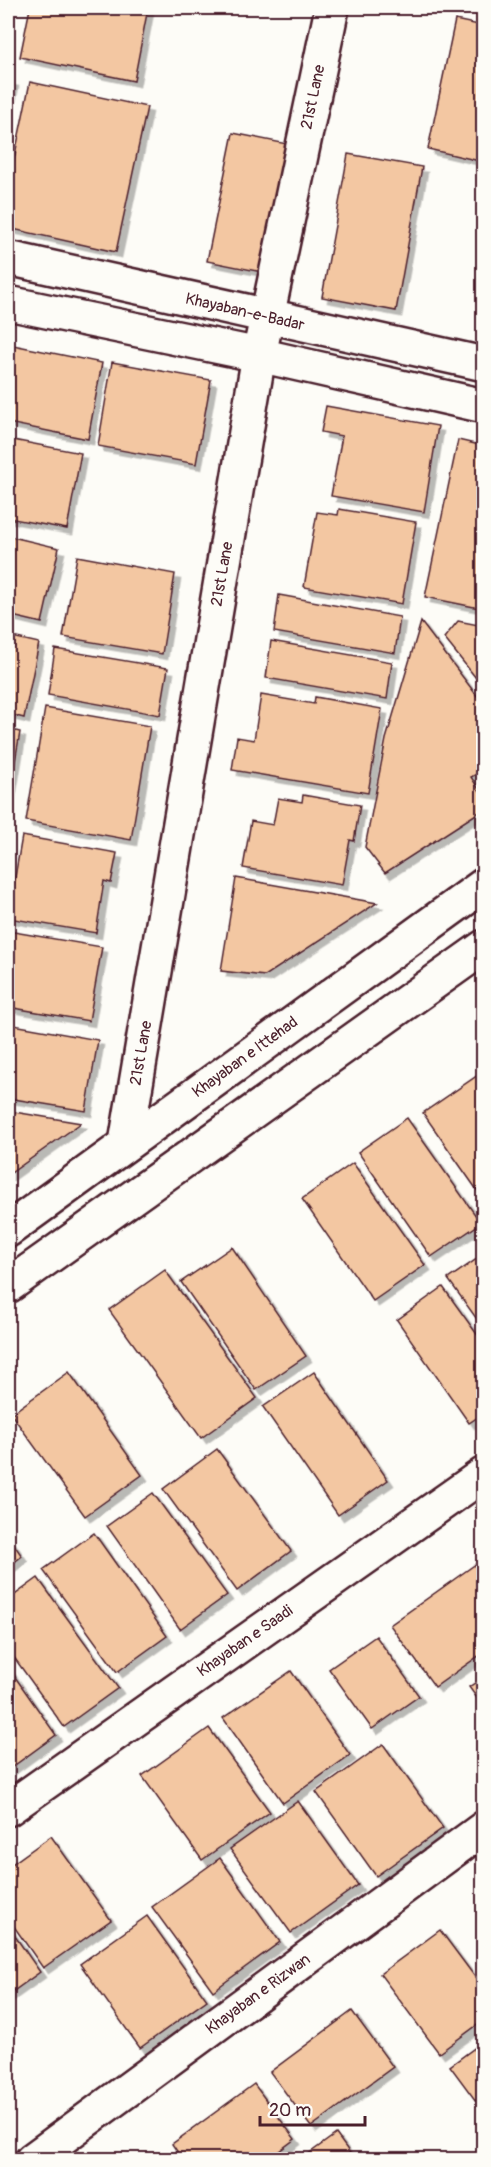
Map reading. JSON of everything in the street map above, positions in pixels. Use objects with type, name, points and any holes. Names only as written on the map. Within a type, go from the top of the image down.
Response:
[{"type":"street","name":"21st Lane","points":[[126,1143],[259,355],[332,8]]},
{"type":"street","name":"Khayaban-e-Badar","points":[[8,258],[483,364]]},
{"type":"street","points":[[8,303],[259,355],[483,406]]},
{"type":"street","name":"Khayaban e Ittehad","points":[[8,1230],[483,885]]},
{"type":"street","points":[[8,1286],[483,947]]},
{"type":"street","name":"Khayaban e Saadi","points":[[8,1809],[478,1488]]},
{"type":"street","name":"Khayaban e Rizwan","points":[[32,2160],[483,1828]]},
{"type":"building","points":[[30,8],[148,8],[134,81],[20,57]]},
{"type":"building","points":[[455,20],[484,26],[484,162],[428,149]]},
{"type":"building","points":[[8,80],[13,81],[8,106]]},
{"type":"building","points":[[30,82],[147,107],[116,252],[8,228],[8,188]]},
{"type":"building","points":[[233,133],[292,145],[267,273],[207,261]]},
{"type":"building","points":[[348,154],[422,167],[396,311],[322,297]]},
{"type":"building","points":[[8,344],[102,363],[88,439],[8,423]]},
{"type":"building","points":[[112,362],[211,380],[196,464],[98,446]]},
{"type":"building","points":[[326,406],[438,426],[424,512],[331,496],[342,436],[321,432]]},
{"type":"building","points":[[8,439],[81,453],[67,529],[8,518]]},
{"type":"building","points":[[458,440],[484,446],[484,609],[425,597]]},
{"type":"building","points":[[339,509],[416,522],[402,604],[304,587],[317,512],[338,515]]},
{"type":"building","points":[[8,536],[59,548],[42,623],[8,615]]},
{"type":"building","points":[[77,556],[175,574],[162,654],[63,637]]},
{"type":"building","points":[[279,595],[400,617],[395,653],[274,632]]},
{"type":"building","points":[[458,621],[484,626],[484,688],[444,638]]},
{"type":"building","points":[[421,622],[484,705],[484,770],[471,777],[484,797],[484,809],[385,873],[365,847],[386,739]]},
{"type":"building","points":[[8,636],[39,643],[24,718],[8,714]]},
{"type":"building","points":[[271,641],[392,662],[387,699],[266,678]]},
{"type":"building","points":[[55,649],[168,668],[160,715],[48,695]]},
{"type":"building","points":[[261,695],[314,704],[315,697],[382,709],[368,793],[232,770],[237,737],[254,740]]},
{"type":"building","points":[[45,708],[150,726],[131,840],[26,821]]},
{"type":"building","points":[[8,729],[20,732],[8,803]]},
{"type":"building","points":[[303,795],[360,805],[354,841],[350,840],[342,885],[243,868],[251,821],[273,825],[278,798],[302,802]]},
{"type":"building","points":[[22,836],[117,853],[111,883],[104,881],[96,933],[8,918]]},
{"type":"building","points":[[236,878],[377,903],[265,976],[221,971]]},
{"type":"building","points":[[8,931],[102,947],[89,1021],[8,1007]]},
{"type":"building","points":[[8,1024],[98,1040],[86,1111],[8,1098]]},
{"type":"building","points":[[484,1071],[484,1200],[423,1113]]},
{"type":"building","points":[[8,1111],[81,1123],[8,1175]]},
{"type":"building","points":[[407,1118],[481,1223],[431,1257],[358,1152]]},
{"type":"building","points":[[353,1163],[425,1265],[373,1301],[302,1199]]},
{"type":"building","points":[[232,1247],[306,1356],[256,1390],[181,1282]]},
{"type":"building","points":[[484,1254],[484,1329],[448,1279]]},
{"type":"building","points":[[165,1270],[257,1398],[201,1438],[109,1310]]},
{"type":"building","points":[[443,1287],[484,1344],[484,1413],[469,1423],[397,1320]]},
{"type":"building","points":[[69,1372],[142,1475],[85,1516],[11,1414]]},
{"type":"building","points":[[314,1372],[388,1480],[338,1515],[263,1407]]},
{"type":"building","points":[[217,1449],[291,1551],[237,1591],[163,1489]]},
{"type":"building","points":[[153,1493],[227,1595],[180,1629],[107,1526]]},
{"type":"building","points":[[94,1533],[167,1636],[117,1672],[43,1570]]},
{"type":"building","points":[[8,1536],[22,1556],[8,1567]]},
{"type":"building","points":[[480,1561],[484,1567],[484,1652],[435,1687],[390,1625]]},
{"type":"building","points":[[38,1578],[118,1688],[64,1727],[8,1649],[8,1600]]},
{"type":"building","points":[[376,1636],[419,1696],[372,1729],[329,1669]]},
{"type":"building","points":[[8,1667],[56,1735],[8,1770]]},
{"type":"building","points":[[291,1671],[350,1755],[283,1803],[223,1718]]},
{"type":"building","points":[[484,1677],[484,1708],[469,1687]]},
{"type":"building","points":[[209,1728],[270,1812],[202,1860],[142,1776]]},
{"type":"building","points":[[383,1744],[443,1828],[376,1876],[316,1792]]},
{"type":"building","points":[[298,1801],[358,1885],[291,1933],[230,1849]]},
{"type":"building","points":[[51,1836],[111,1920],[43,1968],[8,1918],[8,1867]]},
{"type":"building","points":[[220,1858],[280,1942],[213,1991],[152,1907]]},
{"type":"building","points":[[147,1916],[207,2000],[140,2048],[80,1964]]},
{"type":"building","points":[[8,1926],[40,1972],[8,1995]]},
{"type":"building","points":[[440,1930],[484,1989],[484,2020],[439,2053],[380,1974]]},
{"type":"building","points":[[352,2011],[393,2067],[311,2127],[270,2072]]},
{"type":"building","points":[[484,2041],[484,2112],[450,2066]]},
{"type":"building","points":[[254,2084],[295,2139],[267,2160],[183,2160],[172,2144]]},
{"type":"building","points":[[336,2134],[355,2160],[300,2160]]}]
